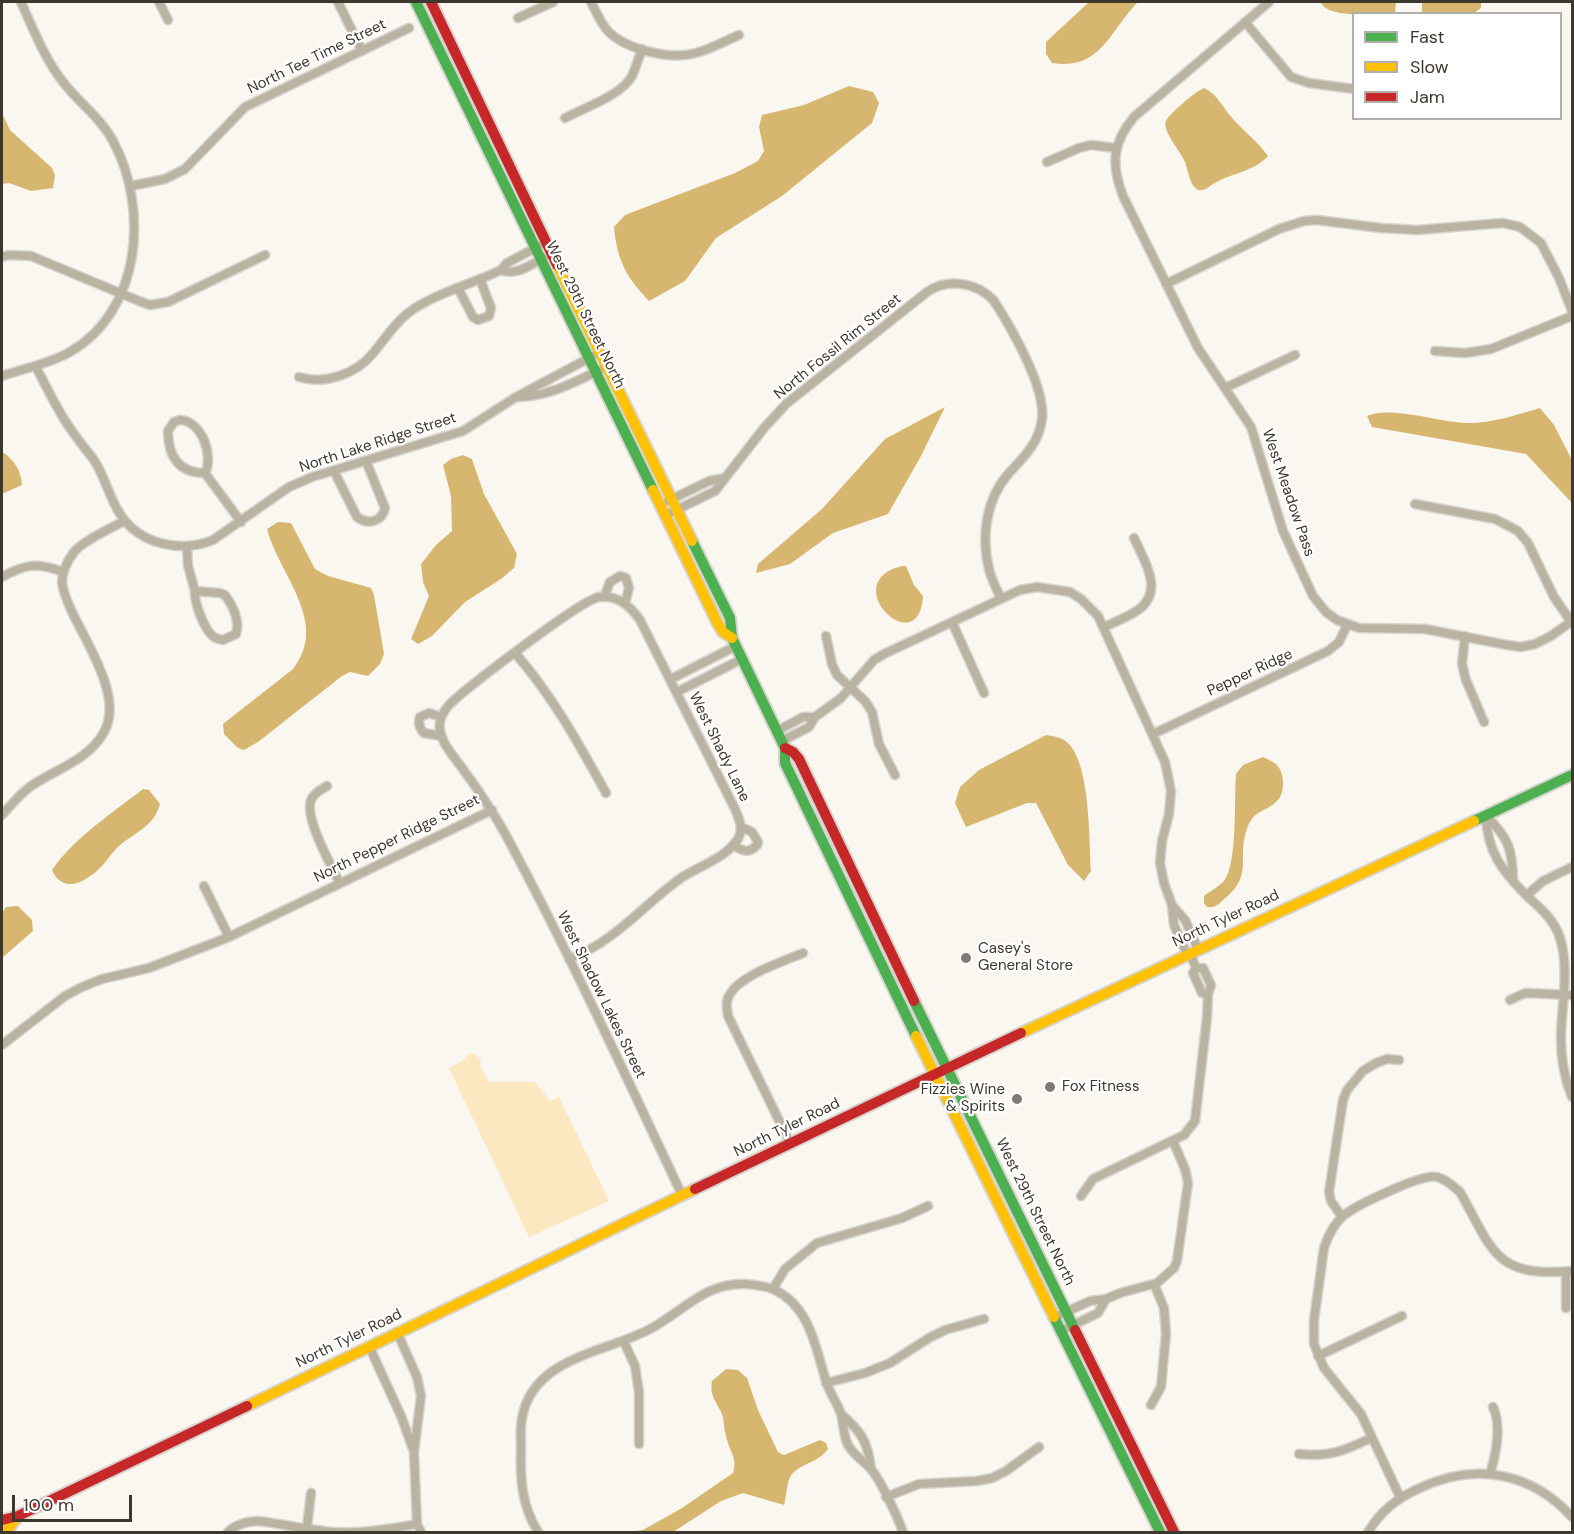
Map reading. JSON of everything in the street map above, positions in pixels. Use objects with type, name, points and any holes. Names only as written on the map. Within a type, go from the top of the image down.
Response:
[{"type":"main road","name":"West 29th Street North","points":[[416,2],[536,247],[547,257]]},
{"type":"main road","name":"West 29th Street North","points":[[431,2],[546,243],[547,257],[594,356],[596,373],[718,624],[734,642]]},
{"type":"main road","points":[[457,85],[468,79]]},
{"type":"main road","name":"West 29th Street North","points":[[594,356],[606,367],[730,618],[734,642],[781,740],[785,763],[1160,1533]]},
{"type":"main road","name":"West 29th Street North","points":[[781,740],[799,759],[874,918],[1174,1533]]},
{"type":"main road","name":"North Tyler Road","points":[[2,1520],[18,1515],[293,1384],[1191,952],[1572,775]]},
{"type":"main road","points":[[863,924],[874,918]]},
{"type":"main road","name":"North Tyler Road","points":[[2,1532],[9,1528],[18,1515]]},
{"type":"street","points":[[2,376],[36,367],[69,352],[98,330],[108,318],[128,276],[135,229],[131,186],[113,140],[101,122],[63,82],[49,60],[21,2]]},
{"type":"street","points":[[159,2],[168,20]]},
{"type":"street","points":[[338,2],[362,51]]},
{"type":"street","points":[[518,18],[553,2]]},
{"type":"street","points":[[591,2],[601,22],[620,40],[664,55],[693,54],[739,35]]},
{"type":"street","points":[[1047,162],[1091,145],[1116,148],[1124,128],[1134,117],[1269,2]]},
{"type":"street","points":[[1245,22],[1291,77],[1309,84],[1352,89]]},
{"type":"street","name":"North Tee Time Street","points":[[131,186],[175,175],[197,158],[245,106],[409,28]]},
{"type":"street","points":[[565,118],[624,86],[632,77],[642,49]]},
{"type":"street","name":"West Meadow Pass","points":[[1116,148],[1118,182],[1198,348],[1251,427],[1284,531],[1313,596],[1326,612],[1347,625],[1359,628],[1425,629],[1521,646],[1534,644],[1572,622]]},
{"type":"street","points":[[1166,284],[1278,229],[1304,221],[1317,220],[1417,230],[1503,223],[1520,226],[1540,243],[1547,253],[1572,311]]},
{"type":"street","points":[[299,377],[316,381],[348,372],[364,363],[394,326],[409,312],[501,270],[507,263],[546,243]]},
{"type":"street","points":[[2,257],[31,256],[150,305],[168,302],[265,255]]},
{"type":"street","points":[[501,270],[510,273],[521,270],[547,257]]},
{"type":"street","points":[[458,288],[473,317],[478,320],[484,319],[489,316],[491,308],[480,279]]},
{"type":"street","name":"North Fossil Rim Street","points":[[663,510],[677,510],[715,491],[764,428],[786,404],[927,292],[935,287],[958,283],[974,287],[994,301],[1037,383],[1042,401],[1042,419],[1037,438],[1028,454],[1007,475],[996,493],[986,526],[984,540],[989,570],[1001,599]]},
{"type":"street","points":[[1435,351],[1465,353],[1491,349],[1572,316]]},
{"type":"street","points":[[1225,388],[1295,355]]},
{"type":"street","name":"North Lake Ridge Street","points":[[124,520],[139,534],[157,542],[172,546],[200,545],[213,540],[241,522],[289,487],[312,477],[463,431],[516,397],[594,356]]},
{"type":"street","points":[[2,815],[32,786],[93,747],[105,730],[110,701],[105,682],[67,601],[62,580],[63,572],[73,553],[80,546],[124,520],[94,462],[64,420],[36,367]]},
{"type":"street","name":"North Lake Ridge Street","points":[[516,397],[552,392],[606,367]]},
{"type":"street","points":[[187,420],[198,429],[208,454],[208,467],[205,473],[193,473],[180,467],[168,438],[168,431],[174,422],[187,420]]},
{"type":"street","points":[[334,471],[357,517],[363,521],[372,522],[384,513],[385,508],[366,461]]},
{"type":"street","points":[[205,473],[241,522]]},
{"type":"street","points":[[663,510],[672,498],[709,481],[725,478]]},
{"type":"street","points":[[695,488],[700,498]]},
{"type":"street","points":[[1415,504],[1495,519],[1518,531],[1528,543],[1554,597],[1572,622]]},
{"type":"street","points":[[1104,627],[1137,611],[1150,597],[1151,574],[1134,538]]},
{"type":"street","points":[[187,547],[188,567],[195,598],[208,631],[214,638],[224,640],[236,634],[238,626],[236,618],[225,595],[195,591]]},
{"type":"street","points":[[2,577],[18,568],[34,565],[49,566],[63,572]]},
{"type":"street","points":[[604,597],[610,582],[620,576],[626,578],[629,588],[625,603]]},
{"type":"street","points":[[781,740],[809,727],[815,717],[851,690],[874,660],[1020,590],[1048,587],[1070,592],[1081,599],[1098,616],[1165,762],[1171,790],[1160,863],[1172,905],[1174,925],[1191,952],[1196,968],[1193,973],[1202,993],[1208,994],[1195,1122],[1191,1129],[1184,1136],[1093,1179],[1081,1196]]},
{"type":"street","points":[[441,717],[429,713],[420,717],[419,726],[424,733],[441,736],[439,724],[441,717],[450,705],[515,653],[593,599],[604,597],[625,603],[640,620],[670,679],[734,642]]},
{"type":"street","points":[[952,622],[984,693]]},
{"type":"street","name":"Pepper Ridge","points":[[1153,734],[1328,651],[1340,642],[1347,625]]},
{"type":"street","points":[[826,636],[832,664],[837,675],[865,701],[872,712],[879,744],[895,775]]},
{"type":"street","points":[[1465,636],[1462,664],[1466,680],[1484,722]]},
{"type":"street","points":[[515,653],[553,703],[606,793]]},
{"type":"street","points":[[677,692],[742,659]]},
{"type":"street","name":"West Shady Lane","points":[[670,679],[735,809],[741,827],[752,832],[758,842],[757,846],[745,851],[733,845]]},
{"type":"street","name":"North Pepper Ridge Street","points":[[2,1046],[65,996],[82,987],[102,979],[149,968],[229,937],[492,810],[441,736]]},
{"type":"street","points":[[327,786],[311,799],[310,808],[313,824],[339,882]]},
{"type":"street","name":"West Shadow Lakes Street","points":[[492,810],[570,959],[682,1195]]},
{"type":"street","points":[[1486,816],[1501,830],[1509,848],[1513,864],[1513,880]]},
{"type":"street","points":[[1486,816],[1487,837],[1500,865],[1527,896],[1542,909],[1554,924],[1560,937],[1568,995],[1561,1040],[1568,1087],[1572,1098]]},
{"type":"street","points":[[570,959],[587,952],[613,936],[680,879],[726,852],[740,835],[741,827]]},
{"type":"street","points":[[1527,896],[1543,881],[1572,867]]},
{"type":"street","points":[[204,886],[229,937]]},
{"type":"street","points":[[790,1143],[728,1016],[726,1006],[728,995],[737,985],[803,953]]},
{"type":"street","points":[[1510,1000],[1525,993],[1568,995]]},
{"type":"street","points":[[1342,1217],[1331,1201],[1329,1192],[1342,1100],[1354,1080],[1363,1071],[1387,1059],[1399,1060]]},
{"type":"street","points":[[1055,1317],[1090,1301],[1106,1299],[1154,1284],[1166,1276],[1177,1261],[1188,1183],[1185,1169],[1173,1141]]},
{"type":"street","points":[[1400,1497],[1354,1405],[1324,1368],[1314,1344],[1313,1331],[1324,1248],[1331,1230],[1342,1217],[1416,1179],[1437,1177],[1453,1185],[1460,1192],[1489,1245],[1508,1263],[1526,1270],[1569,1272],[1566,1308]]},
{"type":"street","points":[[773,1289],[785,1269],[817,1243],[902,1218],[928,1206]]},
{"type":"street","points":[[538,1533],[524,1501],[520,1480],[521,1418],[527,1400],[538,1383],[554,1368],[573,1359],[624,1342],[652,1328],[706,1291],[719,1286],[736,1284],[757,1285],[773,1289],[789,1300],[803,1315],[812,1334],[826,1383],[841,1414],[847,1443],[857,1458],[870,1469],[896,1513],[903,1533]]},
{"type":"street","points":[[1150,1405],[1161,1387],[1166,1334],[1164,1308],[1154,1284]]},
{"type":"street","points":[[1061,1331],[1098,1313],[1106,1299]]},
{"type":"street","points":[[1318,1356],[1402,1316]]},
{"type":"street","points":[[826,1383],[866,1373],[890,1363],[945,1330],[984,1319]]},
{"type":"street","points":[[228,1533],[240,1525],[258,1521],[330,1532],[419,1528],[414,1452],[421,1396],[417,1377],[397,1332]]},
{"type":"street","points":[[624,1342],[635,1366],[639,1392],[639,1444]]},
{"type":"street","points":[[369,1346],[401,1416],[414,1452]]},
{"type":"street","points":[[1490,1474],[1498,1426],[1493,1407]]},
{"type":"street","points":[[841,1414],[856,1427],[862,1438],[868,1450],[870,1469]]},
{"type":"street","points":[[1299,1454],[1335,1454],[1371,1438]]},
{"type":"street","points":[[886,1497],[919,1484],[992,1478],[1006,1471],[1039,1447]]},
{"type":"street","points":[[1368,1533],[1382,1513],[1400,1497],[1444,1478],[1462,1474],[1490,1474],[1518,1480],[1540,1490],[1572,1517]]},
{"type":"street","points":[[307,1527],[311,1493]]},
{"type":"shaded area","points":[[1089,2],[1138,2],[1093,55],[1069,64],[1052,63],[1046,54],[1046,42]]},
{"type":"shaded area","points":[[1321,2],[1396,2],[1395,12],[1342,13],[1325,7]]},
{"type":"shaded area","points":[[1422,2],[1481,2],[1481,8],[1475,12],[1422,12]]},
{"type":"shaded area","points":[[849,86],[873,92],[879,103],[872,123],[782,196],[716,238],[685,281],[649,301],[634,284],[620,259],[614,227],[625,215],[735,173],[758,161],[764,151],[759,127],[762,115],[804,105]]},
{"type":"shaded area","points":[[1204,88],[1217,98],[1230,116],[1268,156],[1257,165],[1201,190],[1193,186],[1185,162],[1169,136],[1166,121],[1195,93]]},
{"type":"shaded area","points":[[2,113],[10,130],[52,168],[55,175],[53,188],[31,191],[9,183],[2,184]]},
{"type":"shaded area","points":[[945,407],[921,456],[888,514],[833,533],[790,564],[756,573],[758,564],[822,509],[885,439]]},
{"type":"shaded area","points":[[1540,408],[1554,425],[1572,460],[1572,503],[1526,454],[1372,427],[1367,416],[1389,412],[1477,423]]},
{"type":"shaded area","points":[[4,453],[17,467],[22,485],[2,494],[2,454]]},
{"type":"shaded area","points":[[463,455],[472,459],[484,494],[517,554],[514,568],[465,602],[432,636],[418,644],[411,639],[429,596],[423,582],[421,564],[436,545],[452,531],[451,496],[443,465]]},
{"type":"shaded area","points":[[278,522],[291,523],[315,569],[328,576],[371,588],[384,654],[380,664],[368,676],[350,672],[342,676],[258,742],[244,750],[238,748],[224,734],[223,724],[293,669],[303,651],[306,634],[304,616],[298,599],[267,529]]},
{"type":"shaded area","points":[[906,566],[914,585],[923,596],[918,615],[909,622],[897,621],[886,612],[878,600],[876,587],[884,575]]},
{"type":"shaded area","points":[[1046,735],[1064,740],[1073,749],[1084,781],[1089,821],[1091,871],[1084,881],[1068,865],[1036,803],[1027,803],[966,827],[955,803],[960,787],[979,770]]},
{"type":"shaded area","points":[[1263,757],[1279,768],[1283,789],[1272,806],[1256,815],[1249,823],[1244,839],[1243,866],[1239,882],[1218,905],[1207,907],[1204,903],[1204,896],[1223,882],[1231,862],[1236,774],[1243,765]]},
{"type":"shaded area","points":[[143,789],[149,790],[160,804],[149,824],[119,846],[89,877],[75,884],[62,882],[57,878],[52,870],[71,847],[94,826]]},
{"type":"shaded area","points":[[18,906],[32,920],[33,931],[2,958],[2,913],[6,907]]},
{"type":"shaded area","points":[[471,1052],[481,1059],[480,1065],[489,1082],[535,1082],[550,1101],[559,1097],[609,1201],[529,1237],[449,1068],[462,1061]]},
{"type":"shaded area","points":[[726,1369],[738,1370],[747,1378],[758,1410],[778,1452],[784,1455],[820,1440],[826,1443],[828,1449],[820,1457],[793,1473],[788,1484],[784,1505],[743,1493],[721,1501],[673,1532],[628,1532],[643,1530],[682,1508],[733,1473],[734,1459],[725,1434],[723,1417],[711,1387],[712,1381]]},
{"type":"traffic: fast","points":[[416,2],[653,490]]},
{"type":"traffic: fast","points":[[692,541],[730,618],[732,638],[785,748],[785,763],[916,1036]]},
{"type":"traffic: fast","points":[[1474,821],[1572,775]]},
{"type":"traffic: fast","points":[[914,1001],[1075,1330]]},
{"type":"traffic: fast","points":[[1054,1317],[1160,1532]]},
{"type":"traffic: slow","points":[[557,265],[692,541]]},
{"type":"traffic: slow","points":[[653,490],[718,624],[723,632],[732,638]]},
{"type":"traffic: slow","points":[[1021,1033],[1474,821]]},
{"type":"traffic: slow","points":[[916,1036],[1054,1317]]},
{"type":"traffic: slow","points":[[247,1406],[695,1189]]},
{"type":"traffic: slow","points":[[2,1532],[9,1528],[18,1516]]},
{"type":"traffic: jam","points":[[431,2],[557,265]]},
{"type":"traffic: jam","points":[[785,748],[799,759],[914,1001]]},
{"type":"traffic: jam","points":[[695,1189],[1021,1033]]},
{"type":"traffic: jam","points":[[1075,1330],[1174,1532]]},
{"type":"traffic: jam","points":[[2,1520],[18,1516],[247,1406]]},
{"type":"place","name":"Casey's General Store","points":[[966,958]]},
{"type":"place","name":"Fox Fitness","points":[[1050,1087]]},
{"type":"place","name":"Fizzies Wine & Spirits","points":[[1017,1099]]}]
